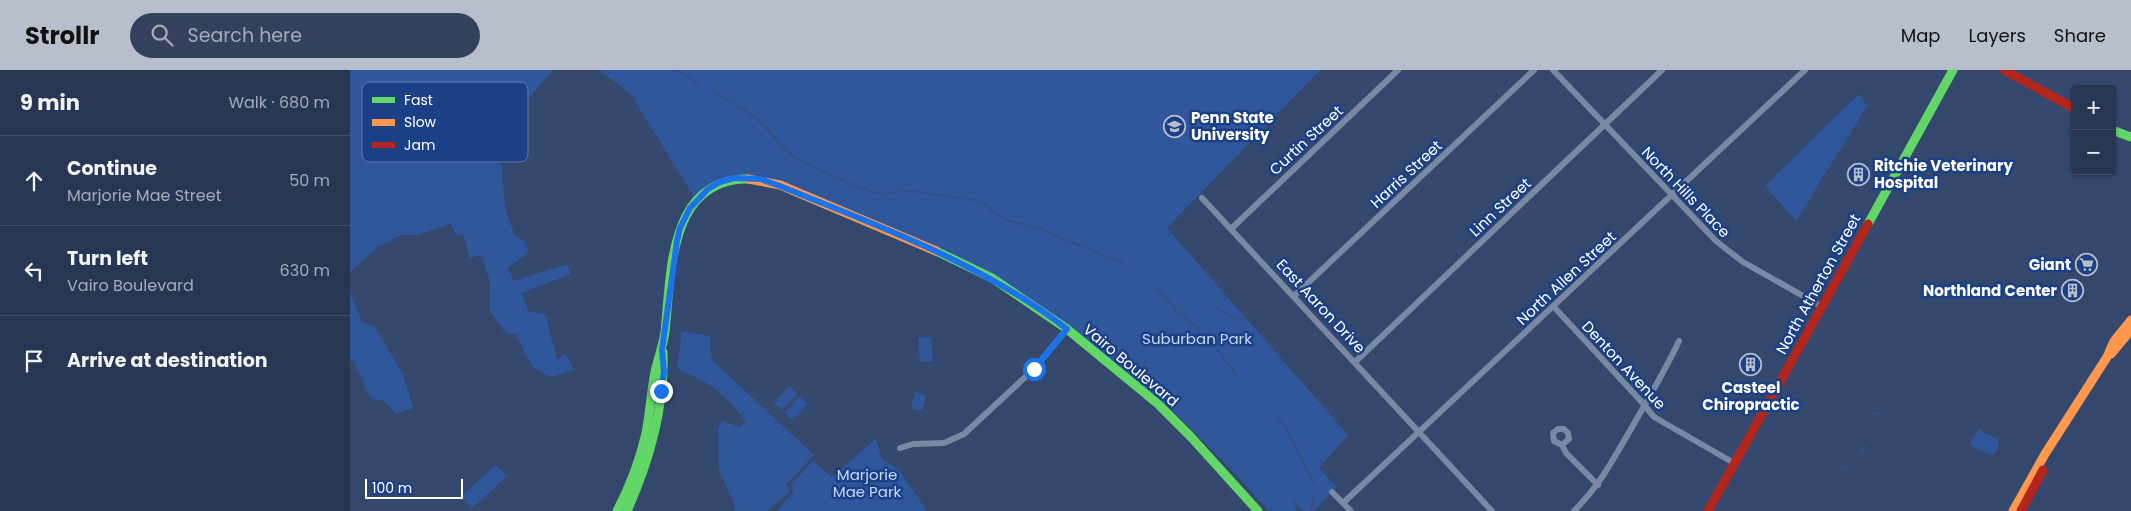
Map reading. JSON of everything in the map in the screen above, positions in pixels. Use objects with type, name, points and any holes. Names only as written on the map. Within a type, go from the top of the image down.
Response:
[{"type":"street","name":"Curtin Street","points":[[1232,228],[1398,70]]},
{"type":"street","name":"Harris Street","points":[[1294,296],[1534,70]]},
{"type":"street","name":"North Hills Place","points":[[1553,70],[1726,251],[1821,306]]},
{"type":"street","name":"Linn Street","points":[[1354,362],[1662,70]]},
{"type":"street","name":"North Allen Street","points":[[1343,503],[1805,70]]},
{"type":"street","name":"North Atherton Street","points":[[1708,511],[1953,70]]},
{"type":"street","points":[[2004,70],[2071,107]]},
{"type":"street","points":[[2116,131],[2131,137]]},
{"type":"street","name":"Vairo Boulevard","points":[[617,511],[635,473],[643,447],[655,372],[662,350],[677,241],[684,218],[693,203],[708,189],[720,182],[745,177],[760,179],[780,186],[958,260],[1009,288],[1067,329],[1168,414],[1258,511]]},
{"type":"street","name":"East Aaron Drive","points":[[1202,198],[1232,228],[1492,511]]},
{"type":"street","name":"Denton Avenue","points":[[1554,307],[1640,400],[1644,407],[1664,424],[1734,463]]},
{"type":"street","points":[[2107,357],[2114,341],[2131,320]]},
{"type":"street","points":[[900,448],[913,444],[944,443],[964,434],[1034,369],[1067,329]]},
{"type":"street","points":[[2021,511],[2077,401],[2107,357],[2131,330]]},
{"type":"street","points":[[1574,511],[1598,485],[1665,370],[1679,341]]},
{"type":"street","name":"Vairo Boulevard","points":[[627,511],[645,470],[656,429],[664,372],[662,350]]},
{"type":"street","points":[[2013,511],[2045,454],[2057,438]]},
{"type":"street","points":[[1562,445],[1566,453],[1598,485]]},
{"type":"street","points":[[1332,492],[1351,511]]},
{"type":"green space","points":[[350,70],[553,70],[528,99],[528,82],[362,82],[362,162],[498,162],[502,166],[505,208],[515,236],[525,241],[528,249],[524,256],[508,268],[513,281],[567,264],[571,274],[522,293],[528,311],[545,314],[557,359],[566,354],[574,370],[551,377],[532,367],[515,333],[507,335],[489,310],[490,282],[481,255],[470,258],[463,234],[457,236],[451,224],[417,235],[402,235],[379,246],[350,272]]},
{"type":"green space","name":"Suburban Park","points":[[600,70],[1320,70],[1167,228],[1348,435],[1319,468],[1337,487],[1313,511],[1303,511],[1293,500],[1297,511],[1269,511],[1231,469],[1170,408],[1070,333],[990,277],[757,178],[736,178],[696,200],[631,95]]},
{"type":"green space","points":[[1859,94],[1867,106],[1796,221],[1765,186]]},
{"type":"green space","points":[[350,292],[362,322],[374,327],[402,372],[413,408],[396,414],[384,401],[371,399],[353,361],[350,359]]},
{"type":"green space","points":[[682,331],[710,336],[712,360],[814,455],[786,485],[790,491],[767,511],[734,511],[735,505],[719,470],[718,428],[723,421],[740,427],[746,422],[716,390],[677,368]]},
{"type":"green space","points":[[931,337],[933,361],[920,362],[918,338]]},
{"type":"green space","points":[[789,386],[797,394],[782,410],[774,403]]},
{"type":"green space","points":[[915,392],[926,395],[922,411],[911,408]]},
{"type":"green space","points":[[800,396],[808,404],[792,420],[784,413]]},
{"type":"green space","points":[[1979,430],[1997,439],[1999,447],[1992,456],[1971,445],[1971,441]]},
{"type":"green space","name":"Marjorie Mae Park","points":[[876,439],[882,459],[899,470],[927,511],[777,511],[793,492],[791,485],[813,461],[832,477]]},
{"type":"green space","points":[[496,465],[507,476],[472,508],[461,496]]},
{"type":"waterway","points":[[677,70],[699,84]]},
{"type":"waterway","points":[[714,92],[746,111],[764,125],[782,147],[797,159],[851,184],[872,192],[888,194],[903,190],[981,201],[995,213],[1009,221],[1038,228],[1124,264]]},
{"type":"waterway","points":[[1155,288],[1178,313],[1183,314],[1189,322],[1197,326],[1198,332],[1211,342],[1237,375]]},
{"type":"waterway","points":[[1215,307],[1234,318],[1244,320]]},
{"type":"waterway","points":[[1872,414],[1880,413]]},
{"type":"waterway","points":[[1277,417],[1285,427],[1314,483]]},
{"type":"waterway","points":[[1859,454],[1866,446]]},
{"type":"waterway","points":[[1841,470],[1846,467]]},
{"type":"waterway","points":[[1311,511],[1314,494]]},
{"type":"traffic: fast","points":[[1868,224],[1953,70]]},
{"type":"traffic: fast","points":[[2116,131],[2131,137]]},
{"type":"traffic: fast","points":[[617,511],[634,473],[646,433],[655,372],[665,332],[673,258],[680,229],[691,207],[704,193],[729,181],[748,179]]},
{"type":"traffic: fast","points":[[936,251],[992,278],[1067,329],[1158,404],[1191,437],[1258,511]]},
{"type":"traffic: fast","points":[[627,511],[643,473],[659,413],[663,352]]},
{"type":"traffic: slow","points":[[748,179],[780,185],[936,251]]},
{"type":"traffic: slow","points":[[2013,511],[2045,454],[2107,357],[2114,341],[2131,320]]},
{"type":"traffic: slow","points":[[2111,354],[2131,330]]},
{"type":"traffic: jam","points":[[2004,70],[2071,107]]},
{"type":"traffic: jam","points":[[1708,511],[1868,224]]},
{"type":"traffic: jam","points":[[2021,511],[2043,470]]},
{"type":"place","name":"Penn State University","points":[[1175,126]]},
{"type":"place","name":"Ritchie Veterinary Hospital","points":[[1858,174]]},
{"type":"place","name":"Giant","points":[[2087,264]]},
{"type":"place","name":"Northland Center","points":[[2073,290]]},
{"type":"place","name":"Casteel Chiropractic","points":[[1751,364]]},
{"type":"route","points":[[661,391],[664,372],[662,350],[680,228],[693,203],[708,189],[720,182],[745,177],[760,179],[780,186],[923,244],[958,260],[1009,288],[1067,329],[1034,369]]}]
